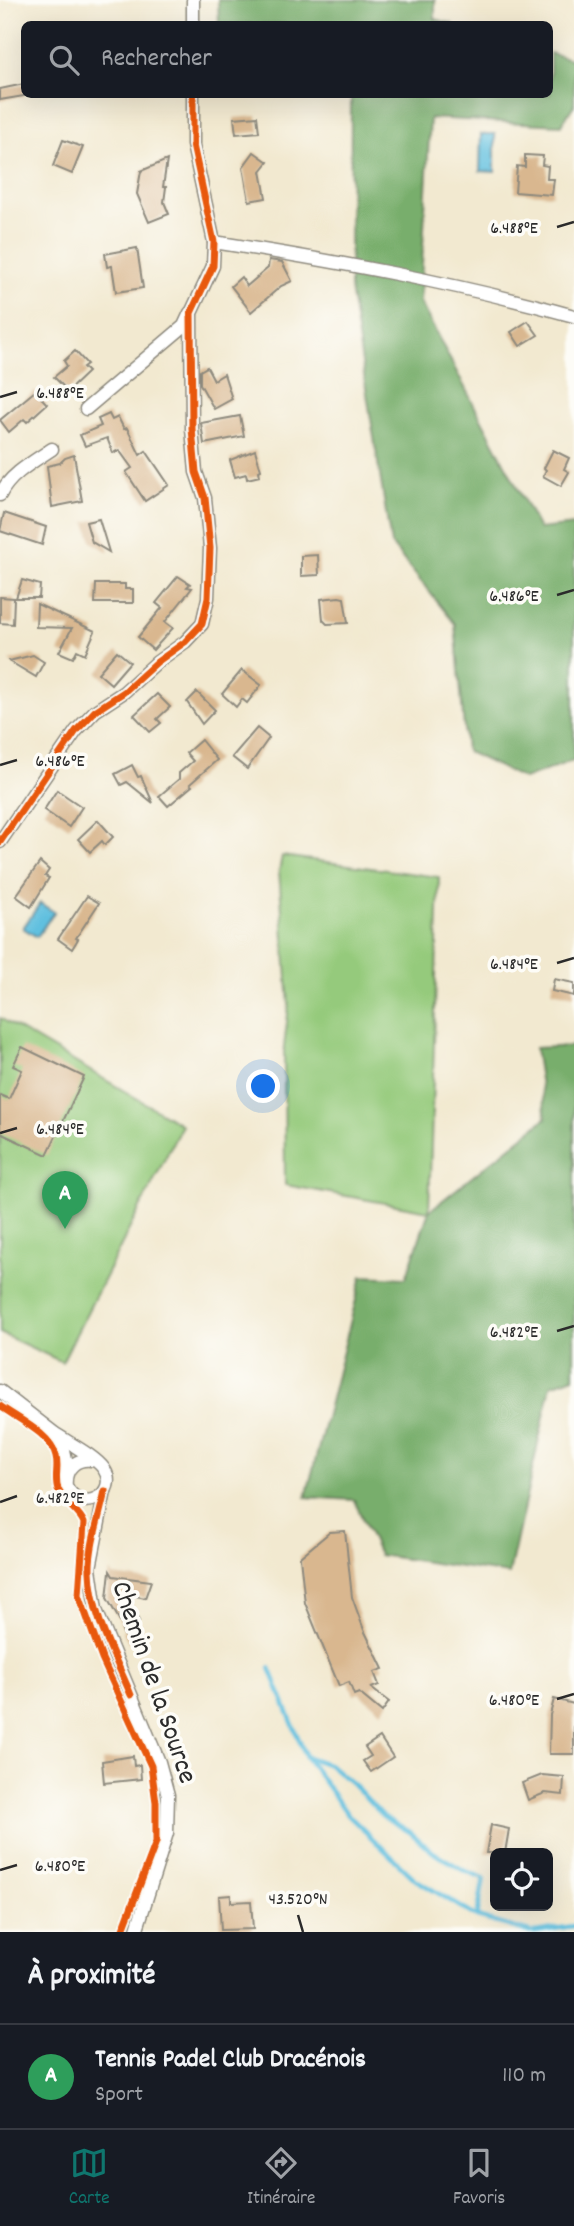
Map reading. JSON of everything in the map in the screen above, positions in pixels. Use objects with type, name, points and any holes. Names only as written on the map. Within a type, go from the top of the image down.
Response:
[{"type":"street","points":[[193,0],[193,21]]},
{"type":"street","points":[[86,409],[184,326],[213,266],[214,242],[194,145],[193,98]]},
{"type":"street","points":[[214,242],[371,269],[507,297],[574,316]]},
{"type":"street","points":[[0,842],[76,731],[95,711],[124,692],[157,662],[185,642],[202,624],[208,598],[209,530],[205,498],[196,472],[192,429],[191,313]]},
{"type":"street","points":[[0,495],[4,487],[21,471],[52,449]]},
{"type":"street","points":[[0,1391],[54,1433],[96,1461],[105,1471],[105,1491],[94,1500],[81,1500]]},
{"type":"street","points":[[54,1433],[64,1451],[68,1470],[65,1479],[69,1493],[81,1500],[97,1529]]},
{"type":"street","points":[[68,1470],[82,1460],[96,1461]]},
{"type":"street","name":"Chemin de la Source","points":[[105,1491],[90,1568],[96,1610],[159,1762],[168,1795],[167,1833],[136,1932]]},
{"type":"green space","points":[[218,0],[435,0],[435,19],[442,21],[219,21]]},
{"type":"green space","points":[[553,54],[574,60],[574,105],[561,125],[430,118],[420,302],[539,529],[574,525],[574,760],[524,779],[466,751],[455,624],[391,544],[350,288],[351,98],[553,98]]},
{"type":"green space","points":[[282,856],[439,877],[429,1211],[285,1185],[284,1047],[289,1005],[279,871]]},
{"type":"green space","points":[[0,1018],[182,1125],[62,1362],[0,1333]]},
{"type":"green space","points":[[574,1046],[574,1377],[551,1385],[509,1574],[379,1555],[354,1500],[306,1497],[362,1276],[406,1278],[429,1211],[546,1118],[535,1048]]},
{"type":"water","points":[[481,134],[495,134],[495,172],[480,171]]},
{"type":"water","points":[[40,903],[54,912],[37,937],[23,928]]},
{"type":"building","points":[[21,85],[21,96],[0,100],[0,89]]},
{"type":"building","points":[[257,116],[259,132],[236,134],[234,118]]},
{"type":"building","points":[[63,140],[83,147],[72,174],[53,166]]},
{"type":"building","points":[[254,152],[268,162],[261,171],[266,198],[249,201],[243,167]]},
{"type":"building","points":[[525,155],[543,156],[542,165],[548,166],[547,179],[554,179],[552,195],[515,192],[517,166],[525,167]]},
{"type":"building","points":[[167,160],[163,187],[166,187],[164,202],[169,214],[149,222],[137,194],[141,171]]},
{"type":"building","points":[[137,248],[143,288],[116,292],[112,266],[107,267],[105,254]]},
{"type":"building","points":[[269,260],[282,262],[292,281],[281,286],[251,312],[231,286],[241,277],[247,286],[268,268]]},
{"type":"building","points":[[528,321],[538,335],[520,346],[511,332]]},
{"type":"building","points":[[75,351],[87,364],[83,367],[88,372],[68,391],[54,377],[67,366],[64,361]]},
{"type":"building","points":[[207,367],[214,380],[224,374],[232,399],[214,409],[200,384],[200,371]]},
{"type":"building","points":[[35,391],[47,404],[27,422],[24,419],[9,432],[0,420]]},
{"type":"building","points":[[109,414],[112,420],[118,417],[124,429],[127,428],[140,455],[146,451],[169,485],[145,501],[126,472],[132,468],[119,450],[113,453],[107,438],[85,446],[80,435],[101,426],[98,419]]},
{"type":"building","points":[[240,416],[244,436],[204,444],[201,423]]},
{"type":"building","points":[[255,450],[261,470],[260,476],[247,479],[246,474],[235,477],[230,460]]},
{"type":"building","points":[[553,450],[569,458],[564,469],[569,472],[561,486],[543,476]]},
{"type":"building","points":[[74,455],[82,501],[52,507],[47,466],[60,463]]},
{"type":"building","points":[[4,513],[46,527],[42,545],[0,531]]},
{"type":"building","points":[[99,519],[109,552],[92,542],[86,522]]},
{"type":"building","points":[[318,555],[319,575],[301,576],[301,556]]},
{"type":"building","points":[[178,576],[190,584],[187,587],[192,588],[165,622],[173,628],[153,650],[138,637],[162,608],[156,603]]},
{"type":"building","points":[[22,580],[40,585],[39,598],[16,598]]},
{"type":"building","points":[[96,584],[125,584],[125,589],[133,589],[133,603],[95,603]]},
{"type":"building","points":[[0,597],[14,598],[13,624],[0,623]]},
{"type":"building","points":[[344,598],[348,623],[327,624],[323,620],[321,599]]},
{"type":"building","points":[[37,604],[95,631],[85,654],[77,650],[73,658],[59,652],[72,628],[36,627]]},
{"type":"building","points":[[117,651],[130,662],[111,684],[98,673]]},
{"type":"building","points":[[33,655],[44,662],[36,677],[9,661]]},
{"type":"building","points":[[242,670],[261,685],[247,703],[242,699],[236,707],[222,694]]},
{"type":"building","points":[[197,692],[215,710],[202,724],[187,702]]},
{"type":"building","points":[[157,694],[170,707],[157,719],[161,723],[150,732],[134,715]]},
{"type":"building","points":[[257,728],[269,738],[247,769],[232,757]]},
{"type":"building","points":[[201,740],[217,760],[168,806],[159,796],[179,779],[179,773],[193,761],[186,753]]},
{"type":"building","points":[[132,765],[138,777],[141,776],[153,803],[127,782],[121,785],[115,774]]},
{"type":"building","points":[[57,790],[82,807],[69,827],[44,810]]},
{"type":"building","points":[[98,820],[113,837],[105,845],[102,841],[90,852],[78,839]]},
{"type":"building","points":[[40,862],[49,870],[45,876],[49,878],[31,907],[16,896]]},
{"type":"building","points":[[87,896],[99,903],[76,938],[78,939],[72,949],[58,939]]},
{"type":"building","points":[[554,979],[574,983],[574,996],[552,991]]},
{"type":"building","points":[[22,1047],[84,1077],[47,1155],[0,1133],[0,1095],[9,1099],[22,1070],[13,1066]]},
{"type":"building","points":[[345,1531],[352,1597],[383,1669],[374,1672],[379,1685],[371,1688],[389,1702],[382,1712],[359,1693],[354,1695],[349,1682],[339,1686],[305,1603],[300,1557],[330,1532]]},
{"type":"building","points":[[110,1571],[113,1576],[151,1581],[145,1598],[123,1593],[139,1621],[129,1627],[132,1626],[139,1638],[129,1643],[122,1631],[125,1630],[107,1598]]},
{"type":"building","points":[[554,1699],[574,1704],[574,1754],[549,1754],[550,1715]]},
{"type":"building","points":[[380,1737],[393,1757],[371,1772],[363,1761],[371,1756],[365,1747]]},
{"type":"building","points":[[133,1756],[134,1766],[140,1765],[141,1779],[104,1783],[102,1761]]},
{"type":"building","points":[[542,1775],[564,1777],[563,1795],[545,1793],[528,1800],[522,1783]]},
{"type":"building","points":[[491,1825],[509,1829],[506,1848],[490,1848],[490,1853],[486,1853]]},
{"type":"building","points":[[231,1895],[231,1902],[251,1901],[253,1929],[221,1930],[219,1896]]},
{"type":"waterway","points":[[270,1668],[306,1757],[348,1815],[415,1879],[477,1917],[530,1932]]},
{"type":"waterway","points":[[307,1757],[330,1765],[357,1788],[383,1816],[410,1832],[433,1852],[463,1870],[484,1878],[477,1917]]},
{"type":"waterway","points":[[534,1932],[574,1926]]},
{"type":"cycle path","points":[[0,842],[76,731],[95,711],[124,692],[157,662],[185,642],[202,624],[208,598],[210,548],[205,498],[196,472],[192,429],[191,313],[213,266],[214,242],[193,145],[193,98]]},
{"type":"cycle path","points":[[0,1406],[41,1434],[53,1448],[57,1460],[58,1489],[84,1523],[79,1595],[102,1659],[151,1766],[156,1802],[156,1842],[122,1932]]},
{"type":"cycle path","points":[[105,1491],[91,1552],[91,1587],[99,1619],[131,1695]]},
{"type":"place","name":"Tennis Padel Club Dracénois","points":[[65,1229]]}]
